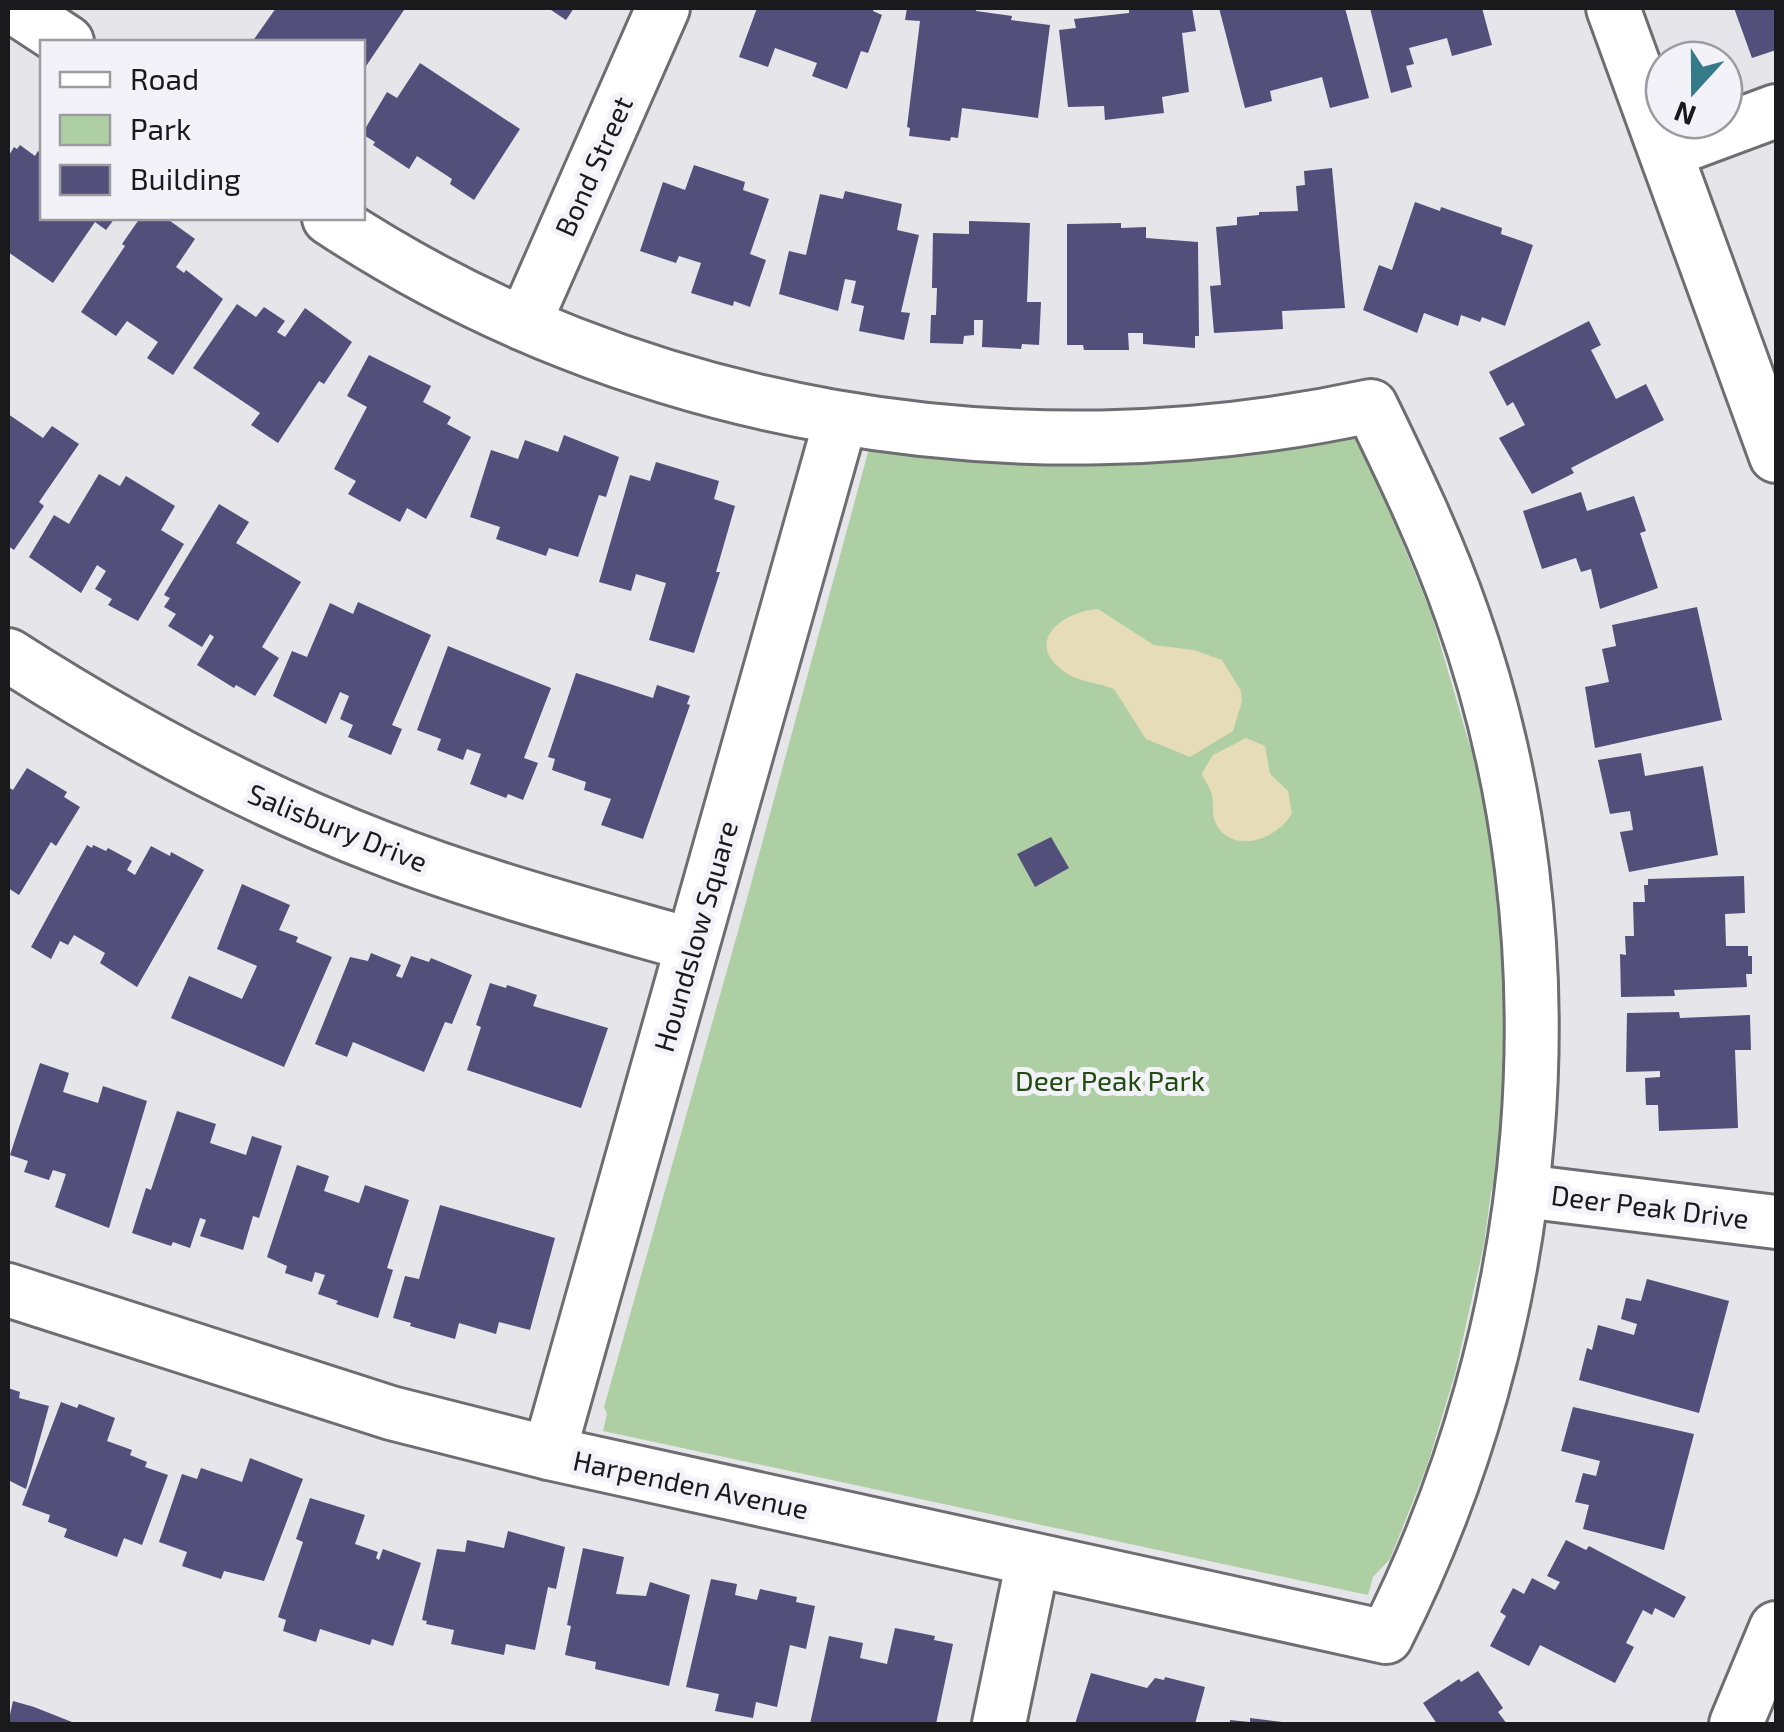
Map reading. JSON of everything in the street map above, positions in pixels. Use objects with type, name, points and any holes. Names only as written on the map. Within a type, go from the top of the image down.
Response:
[{"type":"street","points":[[15,8],[65,40]]},
{"type":"street","name":"Bond Street","points":[[524,324],[662,8]]},
{"type":"street","points":[[1614,8],[1776,456]]},
{"type":"street","points":[[1666,152],[1776,112]]},
{"type":"street","points":[[333,220],[448,288],[524,324],[625,364],[728,395],[841,419],[936,432],[1032,438],[1127,437],[1222,430],[1371,406],[1422,509],[1463,615],[1489,703],[1513,815],[1526,906],[1532,1020],[1523,1191]]},
{"type":"street","name":"Houndslow Square","points":[[549,1453],[841,419]]},
{"type":"street","name":"Salisbury Drive","points":[[8,655],[129,728],[251,792],[378,847],[504,892],[692,946]]},
{"type":"street","name":"Deer Peak Drive","points":[[1523,1191],[1776,1222]]},
{"type":"street","name":"Harpenden Avenue","points":[[8,1290],[391,1413],[549,1453],[1386,1638],[1446,1502],[1482,1393],[1509,1282],[1523,1191]]},
{"type":"street","points":[[998,1724],[1032,1560]]},
{"type":"street","points":[[1736,1724],[1776,1628]]},
{"type":"green space","name":"Deer Peak Park","points":[[1359,435],[1431,613],[1494,813],[1510,1129],[1491,1192],[1484,1244],[1455,1374],[1427,1466],[1390,1559],[1373,1577],[1368,1595],[603,1431],[607,1414],[604,1407],[870,445]]},
{"type":"sand","points":[[1098,609],[1154,645],[1194,650],[1222,660],[1241,691],[1233,731],[1190,757],[1146,739],[1114,689],[1073,677],[1054,663],[1048,652],[1051,632],[1070,616]]},
{"type":"sand","points":[[1246,738],[1265,746],[1270,774],[1288,791],[1292,813],[1276,831],[1241,841],[1221,831],[1214,819],[1212,795],[1202,773],[1213,755]]},
{"type":"building","points":[[276,8],[404,10],[365,68],[365,40],[253,40]]},
{"type":"building","points":[[548,8],[574,8],[566,20]]},
{"type":"building","points":[[757,8],[874,8],[882,15],[868,53],[861,51],[847,89],[812,76],[817,63],[775,48],[768,67],[739,57]]},
{"type":"building","points":[[907,8],[976,8],[1012,16],[1011,20],[1050,25],[1038,118],[962,108],[958,138],[951,137],[950,141],[909,136],[920,21],[905,20]]},
{"type":"building","points":[[1129,8],[1192,8],[1196,31],[1182,33],[1189,92],[1162,97],[1164,113],[1105,120],[1104,106],[1068,107],[1059,30],[1076,28],[1074,19],[1129,13]]},
{"type":"building","points":[[1219,8],[1345,8],[1369,98],[1330,108],[1322,77],[1270,91],[1272,101],[1245,108]]},
{"type":"building","points":[[1370,8],[1482,8],[1492,45],[1452,56],[1447,38],[1409,48],[1414,64],[1406,66],[1412,87],[1391,93]]},
{"type":"building","points":[[1734,8],[1776,8],[1776,50],[1752,58]]},
{"type":"building","points":[[420,63],[520,129],[474,200],[450,184],[452,179],[417,156],[409,169],[365,136],[365,129],[387,92],[397,98]]},
{"type":"building","points":[[20,145],[35,156],[40,152],[40,220],[114,220],[106,230],[95,222],[53,283],[8,252],[8,157],[14,147]]},
{"type":"building","points":[[694,165],[745,182],[743,190],[769,199],[750,254],[766,260],[750,307],[691,293],[701,263],[679,256],[676,263],[640,251],[663,182],[685,190]]},
{"type":"building","points":[[1332,168],[1345,308],[1282,311],[1283,329],[1214,333],[1210,286],[1221,285],[1216,227],[1237,225],[1237,217],[1259,212],[1298,211],[1296,186],[1305,185],[1304,171]]},
{"type":"building","points":[[845,191],[902,204],[897,230],[919,235],[901,312],[910,313],[904,340],[859,331],[864,306],[851,303],[856,281],[845,279],[838,311],[779,294],[789,251],[806,255],[820,194],[843,199]]},
{"type":"building","points":[[1415,202],[1502,228],[1501,234],[1533,245],[1505,326],[1482,317],[1480,322],[1461,315],[1458,326],[1424,313],[1417,333],[1363,310],[1379,265],[1392,270]]},
{"type":"building","points":[[139,220],[169,220],[195,239],[176,267],[184,273],[186,270],[223,299],[173,375],[147,358],[158,342],[127,321],[116,336],[81,312],[125,246],[122,244]]},
{"type":"building","points":[[969,221],[1030,223],[1027,302],[1041,302],[1039,345],[1022,344],[1021,349],[982,347],[983,320],[974,320],[974,335],[964,336],[963,344],[930,343],[937,288],[932,288],[933,233],[969,234]]},
{"type":"building","points":[[1121,223],[1121,228],[1146,227],[1146,238],[1198,242],[1199,336],[1195,336],[1195,348],[1143,344],[1143,333],[1128,333],[1129,350],[1084,350],[1083,345],[1067,345],[1067,224]]},
{"type":"building","points":[[237,304],[256,317],[264,307],[285,321],[277,332],[285,337],[305,308],[352,342],[324,384],[319,381],[278,443],[251,425],[260,413],[193,368]]},
{"type":"building","points":[[1589,321],[1601,345],[1591,350],[1616,399],[1646,384],[1664,420],[1571,468],[1574,473],[1532,494],[1499,438],[1525,425],[1513,402],[1507,406],[1489,372]]},
{"type":"building","points":[[369,355],[431,386],[423,402],[451,417],[447,424],[471,437],[426,519],[407,508],[400,522],[348,494],[356,481],[334,469],[367,407],[347,396]]},
{"type":"building","points":[[8,414],[43,438],[52,426],[79,444],[39,502],[44,506],[14,550],[8,546]]},
{"type":"building","points":[[564,435],[619,457],[606,497],[599,495],[578,557],[549,548],[546,556],[496,539],[500,527],[470,517],[491,450],[518,459],[525,440],[558,452]]},
{"type":"building","points":[[656,462],[719,481],[714,499],[735,506],[716,572],[720,572],[694,653],[649,640],[666,583],[636,574],[631,591],[599,582],[630,475],[650,481]]},
{"type":"building","points":[[99,474],[120,486],[126,476],[175,506],[161,530],[184,544],[138,621],[108,605],[112,599],[95,589],[106,571],[97,565],[81,593],[29,557],[54,515],[69,524]]},
{"type":"building","points":[[1581,492],[1587,511],[1634,496],[1646,531],[1640,533],[1658,588],[1600,609],[1591,569],[1581,572],[1576,558],[1542,569],[1523,511]]},
{"type":"building","points":[[219,504],[249,522],[236,543],[301,582],[262,647],[279,658],[255,696],[197,665],[214,637],[210,634],[202,647],[168,626],[176,614],[164,607],[170,598],[164,595]]},
{"type":"building","points":[[358,602],[431,635],[392,725],[402,729],[391,755],[348,737],[353,725],[340,719],[349,696],[340,692],[326,724],[273,696],[292,651],[307,657],[330,603],[353,614]]},
{"type":"building","points":[[1697,607],[1722,720],[1595,748],[1585,687],[1609,682],[1602,649],[1616,646],[1612,625]]},
{"type":"building","points":[[448,646],[551,688],[524,758],[538,763],[523,800],[470,784],[481,754],[467,749],[463,760],[437,750],[441,739],[417,730]]},
{"type":"building","points":[[576,673],[653,698],[657,685],[690,696],[643,839],[601,825],[611,799],[584,790],[586,782],[552,770],[555,759],[548,757]]},
{"type":"building","points":[[1641,753],[1645,776],[1703,766],[1718,855],[1629,872],[1620,832],[1633,830],[1630,811],[1610,814],[1598,760]]},
{"type":"building","points":[[27,768],[67,792],[64,797],[80,807],[56,846],[51,842],[19,895],[8,888],[8,787],[13,790]]},
{"type":"building","points":[[1051,837],[1069,868],[1035,887],[1017,854]]},
{"type":"building","points":[[87,845],[106,851],[108,848],[132,861],[127,870],[135,875],[151,846],[204,870],[137,987],[100,963],[105,953],[74,935],[68,945],[60,941],[51,959],[31,947]]},
{"type":"building","points":[[1744,876],[1745,913],[1725,914],[1726,946],[1748,946],[1748,956],[1752,956],[1752,974],[1746,974],[1747,987],[1674,990],[1675,996],[1621,997],[1620,954],[1626,955],[1625,936],[1634,936],[1633,902],[1645,902],[1644,885],[1648,885],[1648,879]]},
{"type":"building","points":[[242,884],[290,905],[279,930],[332,957],[284,1067],[171,1018],[189,976],[242,999],[257,966],[217,949]]},
{"type":"building","points":[[371,953],[401,965],[396,976],[402,978],[411,956],[429,962],[431,958],[472,975],[452,1024],[445,1022],[424,1072],[353,1042],[347,1057],[315,1044],[350,957],[368,961]]},
{"type":"building","points":[[490,983],[537,995],[533,1006],[608,1028],[581,1108],[467,1070]]},
{"type":"building","points":[[1679,1012],[1680,1018],[1750,1015],[1751,1050],[1735,1050],[1738,1128],[1659,1131],[1658,1105],[1646,1105],[1645,1078],[1660,1077],[1660,1071],[1626,1072],[1627,1013]]},
{"type":"building","points":[[40,1063],[69,1073],[63,1092],[98,1103],[103,1086],[147,1101],[109,1228],[55,1207],[66,1174],[53,1170],[49,1180],[24,1172],[28,1161],[10,1155]]},
{"type":"building","points":[[177,1111],[216,1124],[210,1143],[246,1155],[252,1136],[282,1146],[259,1218],[253,1216],[243,1250],[200,1236],[206,1220],[200,1218],[190,1248],[132,1233]]},
{"type":"building","points":[[297,1165],[329,1176],[324,1191],[359,1203],[365,1185],[409,1200],[387,1268],[393,1270],[378,1318],[318,1294],[325,1275],[315,1272],[312,1282],[285,1273],[287,1266],[267,1257]]},
{"type":"building","points":[[440,1205],[555,1238],[530,1330],[499,1322],[496,1334],[459,1323],[455,1339],[393,1318],[405,1276],[419,1279]]},
{"type":"building","points":[[1647,1279],[1729,1301],[1699,1413],[1579,1380],[1598,1325],[1634,1335],[1637,1324],[1621,1319],[1626,1298],[1641,1301]]},
{"type":"building","points":[[8,1388],[20,1392],[19,1398],[49,1406],[26,1489],[8,1480]]},
{"type":"building","points":[[61,1402],[77,1408],[79,1404],[115,1418],[107,1441],[132,1450],[130,1455],[147,1462],[145,1467],[168,1475],[142,1545],[124,1538],[117,1557],[64,1537],[67,1529],[48,1522],[50,1515],[22,1505]]},
{"type":"building","points":[[1573,1407],[1694,1434],[1664,1550],[1583,1529],[1589,1505],[1575,1502],[1583,1473],[1596,1476],[1600,1461],[1561,1451]]},
{"type":"building","points":[[250,1458],[303,1479],[264,1581],[224,1571],[221,1579],[182,1566],[187,1552],[159,1542],[182,1474],[197,1479],[201,1468],[242,1482]]},
{"type":"building","points":[[310,1498],[365,1515],[355,1544],[378,1552],[379,1560],[383,1549],[421,1563],[393,1646],[372,1639],[370,1645],[320,1629],[316,1642],[283,1631],[286,1620],[278,1617],[303,1542],[296,1539]]},
{"type":"building","points":[[508,1531],[565,1547],[556,1589],[548,1587],[535,1650],[506,1644],[504,1655],[451,1644],[454,1630],[422,1620],[437,1549],[465,1552],[467,1540],[504,1548]]},
{"type":"building","points":[[1566,1540],[1586,1550],[1589,1546],[1686,1597],[1674,1618],[1655,1608],[1652,1615],[1643,1610],[1626,1643],[1634,1647],[1615,1683],[1540,1645],[1529,1666],[1490,1646],[1506,1616],[1500,1612],[1513,1588],[1524,1594],[1532,1578],[1555,1590],[1560,1582],[1547,1576]]},
{"type":"building","points":[[583,1548],[624,1557],[616,1594],[646,1596],[650,1582],[690,1595],[669,1686],[595,1669],[596,1662],[565,1655],[571,1626],[567,1625]]},
{"type":"building","points":[[711,1579],[737,1584],[735,1595],[757,1600],[760,1589],[797,1597],[796,1602],[815,1606],[806,1649],[790,1645],[777,1707],[756,1702],[753,1718],[715,1711],[719,1694],[686,1687]]},
{"type":"building","points":[[895,1628],[953,1644],[936,1724],[810,1724],[829,1636],[863,1643],[860,1658],[887,1664]]},
{"type":"building","points":[[1478,1671],[1503,1708],[1498,1712],[1507,1724],[1437,1724],[1423,1703]]},
{"type":"building","points":[[1091,1673],[1147,1688],[1155,1678],[1165,1677],[1205,1687],[1195,1724],[1075,1724]]},
{"type":"building","points":[[13,1701],[34,1707],[77,1724],[8,1724]]},
{"type":"building","points":[[1250,1718],[1282,1724],[1230,1724],[1230,1720],[1250,1722]]}]
